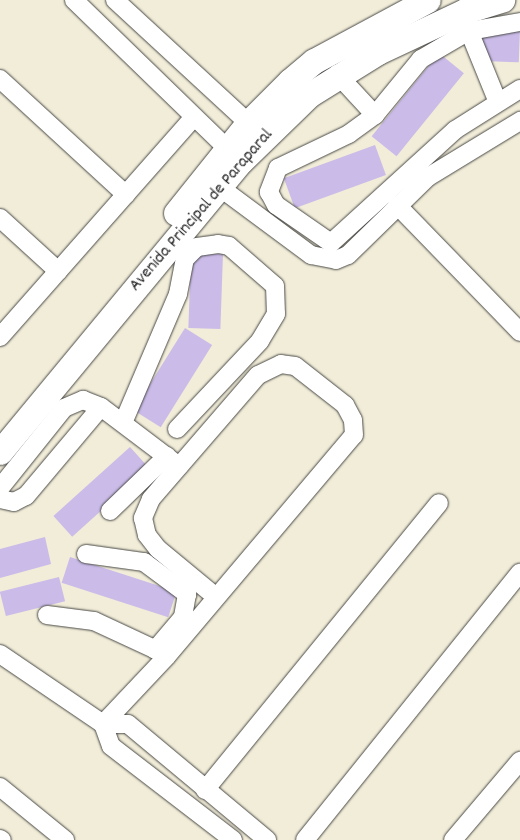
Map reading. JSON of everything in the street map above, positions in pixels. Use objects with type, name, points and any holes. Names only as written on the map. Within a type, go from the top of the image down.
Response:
[{"type":"street","points":[[74,0],[234,155]]},
{"type":"street","points":[[115,0],[256,130]]},
{"type":"street","name":"Avenida Principal de Paraparal","points":[[0,452],[212,182],[314,61],[428,0]]},
{"type":"street","name":"Avenida Principal de Paraparal","points":[[256,130],[337,74],[465,11],[502,0]]},
{"type":"street","points":[[520,22],[469,32],[421,59],[374,115],[349,134],[278,168],[270,180],[269,192],[276,205],[330,243],[455,130],[497,100],[520,89]]},
{"type":"street","points":[[469,32],[497,100]]},
{"type":"street","points":[[337,74],[374,115]]},
{"type":"street","points":[[0,78],[126,195]]},
{"type":"street","points":[[0,337],[194,117]]},
{"type":"street","points":[[212,182],[324,260],[348,254],[397,205],[437,171],[520,121]]},
{"type":"street","name":"Avenida Principal de Paraparal","points":[[0,430],[212,182]]},
{"type":"street","points":[[397,205],[520,332]]},
{"type":"street","points":[[0,218],[58,271]]},
{"type":"street","points":[[123,423],[175,303],[185,259],[197,247],[218,244],[229,246],[264,274],[275,286],[278,300],[270,328],[212,394],[177,430]]},
{"type":"street","points":[[104,724],[161,653],[216,597],[354,435],[353,420],[345,405],[295,366],[268,368],[230,408],[173,461],[110,511]]},
{"type":"street","points":[[212,394],[230,408]]},
{"type":"street","points":[[0,488],[64,408],[83,400],[101,406],[173,461]]},
{"type":"street","points":[[0,499],[14,502],[26,496],[101,406]]},
{"type":"street","points":[[173,461],[151,499],[143,518],[147,535],[216,597]]},
{"type":"street","points":[[205,790],[439,503]]},
{"type":"street","points":[[86,554],[144,562],[187,594],[184,617],[161,653]]},
{"type":"street","points":[[305,840],[520,573]]},
{"type":"street","points":[[47,616],[94,621],[161,653]]},
{"type":"street","points":[[0,654],[104,724],[128,724],[267,840]]},
{"type":"street","points":[[104,724],[111,746],[233,840]]},
{"type":"street","points":[[453,840],[520,761]]},
{"type":"street","points":[[0,788],[65,840]]},
{"type":"building","points":[[483,27],[520,28],[519,62],[482,61]]},
{"type":"building","points":[[439,53],[464,73],[397,156],[372,136]]},
{"type":"building","points":[[375,145],[386,175],[295,208],[284,178]]},
{"type":"building","points":[[191,253],[223,254],[220,329],[188,328]]},
{"type":"building","points":[[185,328],[212,345],[161,427],[134,410]]},
{"type":"building","points":[[130,447],[149,468],[72,537],[53,516]]},
{"type":"building","points":[[45,537],[51,564],[0,578],[0,549]]},
{"type":"building","points":[[70,557],[177,592],[168,617],[62,583]]},
{"type":"building","points":[[59,577],[65,601],[6,616],[0,592]]}]
